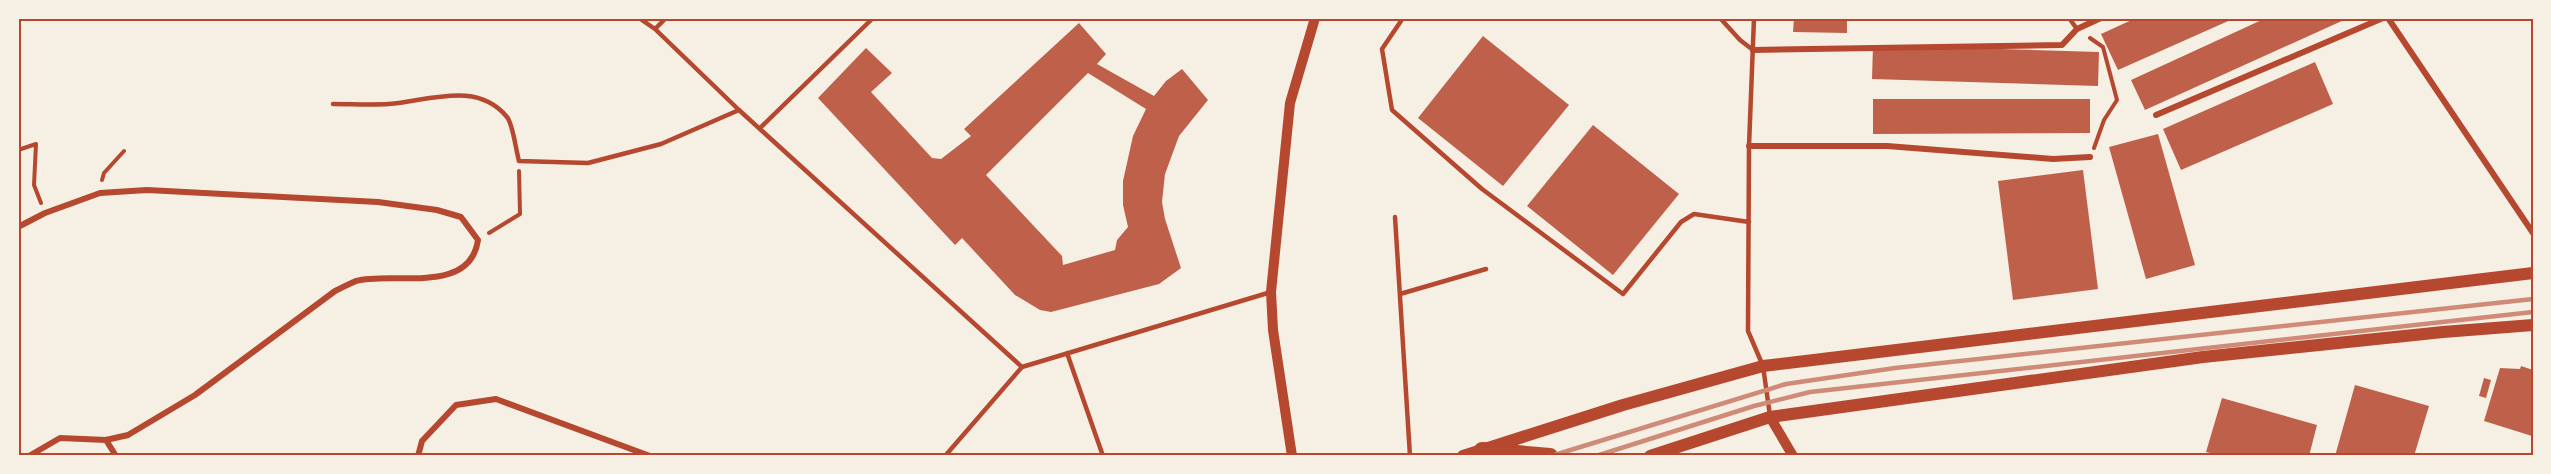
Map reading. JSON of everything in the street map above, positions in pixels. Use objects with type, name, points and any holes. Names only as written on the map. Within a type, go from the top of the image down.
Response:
[{"type":"highway","points":[[1482,450],[1550,456]]},
{"type":"main road","points":[[1462,456],[1623,405],[1763,366],[2533,273]]},
{"type":"main road","points":[[1650,456],[1770,417],[2203,357],[2533,325]]},
{"type":"street","points":[[1292,456],[1273,330],[1271,292],[1290,102],[1315,18]]},
{"type":"street","points":[[1753,50],[2062,45],[2078,29],[2101,18]]},
{"type":"street","points":[[2156,115],[2383,18]]},
{"type":"street","points":[[2388,18],[2533,233]]},
{"type":"street","points":[[1749,146],[1887,146],[2053,159],[2090,157]]},
{"type":"street","points":[[18,227],[45,213],[100,193],[147,190],[378,202],[437,210],[461,217],[478,240],[476,250],[462,266],[441,278],[357,281],[334,291],[195,395],[128,435],[106,440],[60,438],[29,456]]},
{"type":"street","points":[[418,456],[422,441],[456,405],[496,399],[650,456]]},
{"type":"street","points":[[1770,417],[1793,456]]},
{"type":"street","points":[[106,440],[116,456]]},
{"type":"lane","points":[[639,18],[655,29],[739,110],[1022,366]]},
{"type":"lane","points":[[655,29],[666,18]]},
{"type":"lane","points":[[760,128],[873,18]]},
{"type":"lane","points":[[1403,18],[1382,49],[1392,110],[1482,189],[1623,294],[1681,222],[1694,214],[1749,222]]},
{"type":"lane","points":[[1720,18],[1740,40],[1753,50]]},
{"type":"lane","points":[[1754,18],[1749,146],[1748,331],[1763,366],[1770,417]]},
{"type":"lane","points":[[2069,18],[2078,29]]},
{"type":"lane","points":[[333,104],[389,104],[442,95],[466,95],[487,101],[508,118],[519,161],[588,163],[661,144],[739,110]]},
{"type":"lane","points":[[1395,217],[1410,456]]},
{"type":"lane","points":[[1400,294],[1486,269]]},
{"type":"lane","points":[[945,456],[1022,366],[1271,292]]},
{"type":"lane","points":[[1067,353],[1103,456]]},
{"type":"path","points":[[2078,29],[2103,47],[2117,100],[2104,120],[2090,157]]},
{"type":"path","points":[[18,150],[36,144],[34,184],[45,213]]},
{"type":"path","points":[[100,193],[104,173],[124,151]]},
{"type":"path","points":[[478,240],[520,214],[519,161]]},
{"type":"building","points":[[1794,18],[1847,18],[1847,33],[1793,32]]},
{"type":"building","points":[[2136,18],[2235,18],[2118,70],[2101,34]]},
{"type":"building","points":[[2266,18],[2344,20],[2145,110],[2131,80]]},
{"type":"building","points":[[1079,23],[1106,54],[1097,64],[1154,96],[1166,81],[1182,69],[1208,100],[1179,136],[1165,174],[1162,202],[1165,219],[1181,268],[1159,284],[1051,312],[1040,310],[1015,295],[962,238],[955,245],[818,98],[866,48],[892,73],[871,92],[932,158],[941,159],[971,136],[964,129]],"holes":[[[1088,73],[1146,109],[1133,136],[1123,181],[1123,205],[1128,227],[1117,240],[1115,250],[1063,265],[1062,256],[986,175]]]},
{"type":"building","points":[[1483,36],[1569,105],[1503,186],[1418,118]]},
{"type":"building","points":[[1873,45],[2099,52],[2098,86],[1872,79]]},
{"type":"building","points":[[2315,62],[2333,104],[2181,170],[2163,129]]},
{"type":"building","points":[[1873,99],[2090,99],[2090,133],[1873,134]]},
{"type":"building","points":[[1593,125],[1679,194],[1613,275],[1527,206]]},
{"type":"building","points":[[2158,134],[2195,265],[2146,279],[2109,147]]},
{"type":"building","points":[[2083,170],[2098,289],[2013,300],[1998,181]]},
{"type":"building","points":[[2521,366],[2533,370],[2532,436],[2484,421],[2500,368],[2520,369]]},
{"type":"building","points":[[2484,378],[2491,380],[2486,398],[2479,396]]},
{"type":"building","points":[[2355,385],[2429,406],[2414,456],[2335,456]]},
{"type":"building","points":[[2222,398],[2317,425],[2309,456],[2215,456],[2215,454],[2206,452]]},
{"type":"railway","points":[[1551,456],[1786,384],[1895,368],[2533,299]]},
{"type":"railway","points":[[1596,456],[1754,406],[1810,392],[2533,312]]}]
